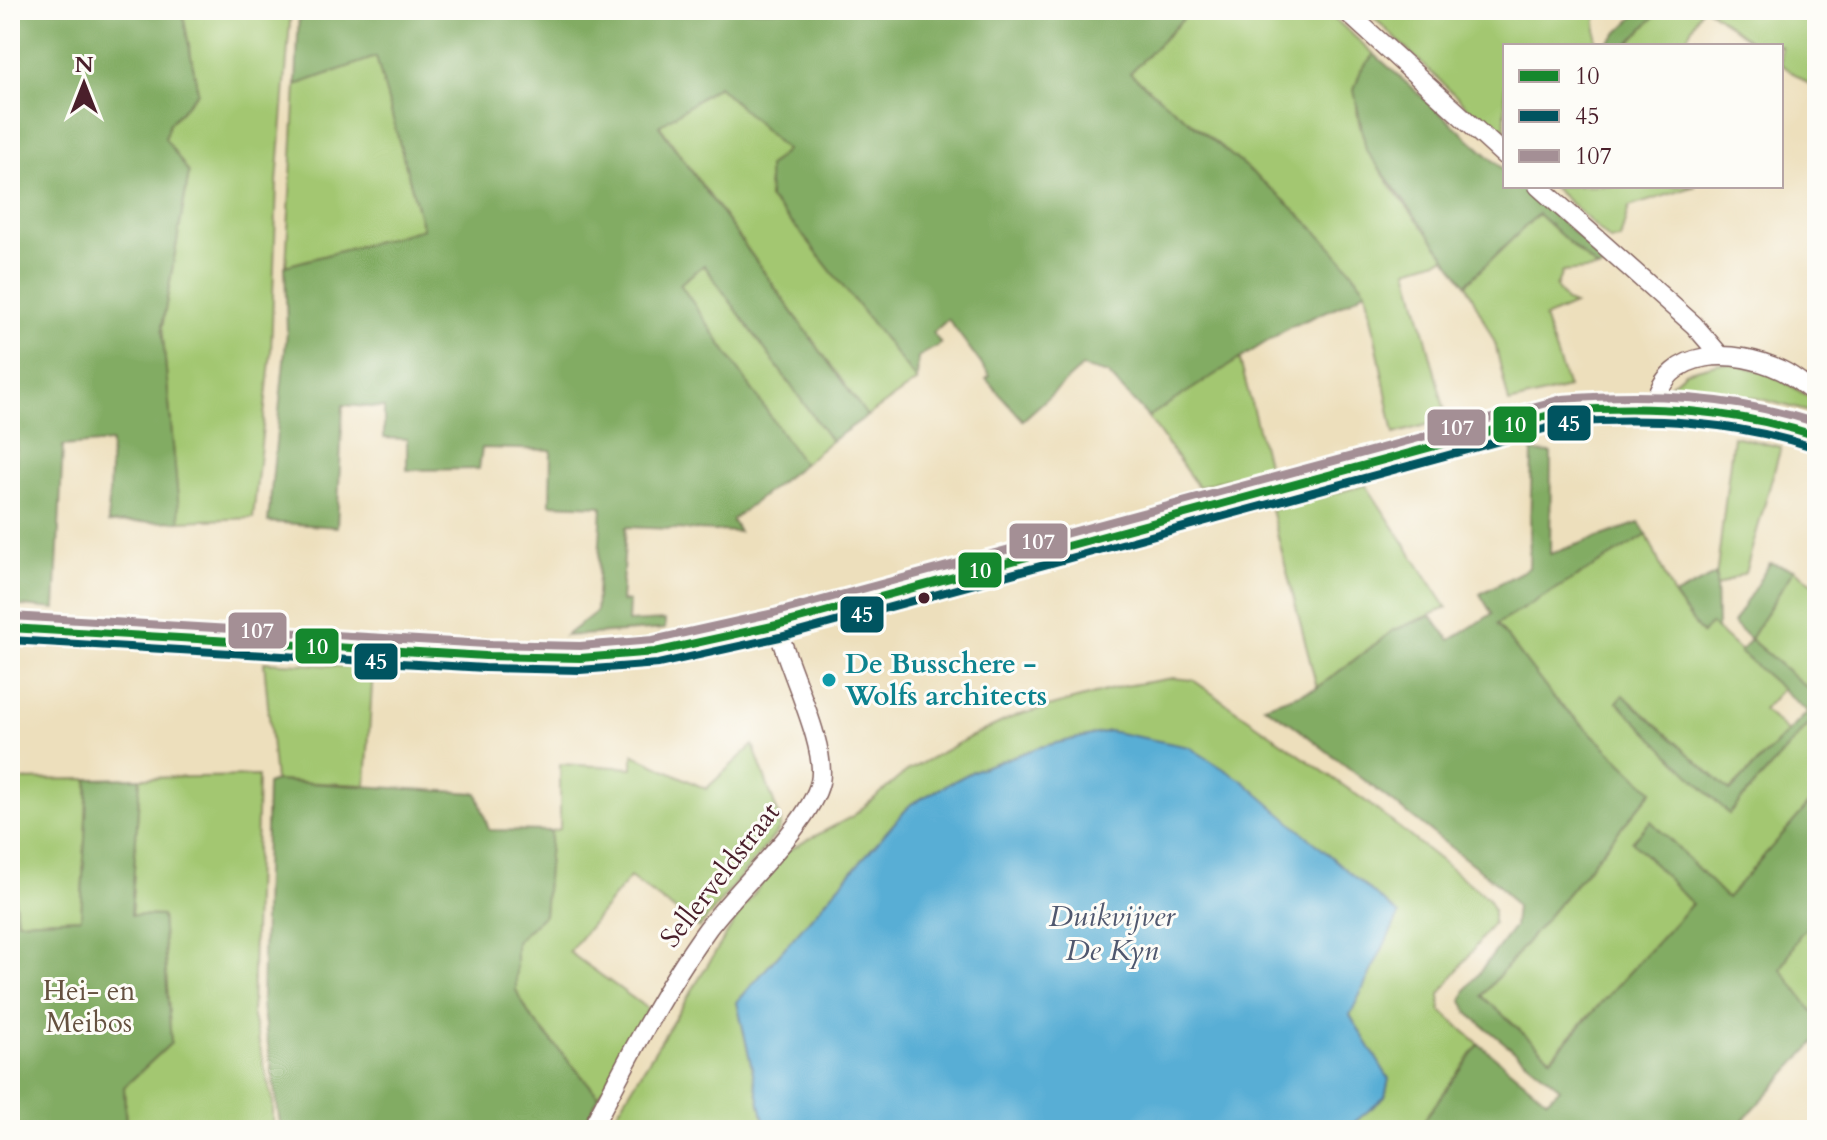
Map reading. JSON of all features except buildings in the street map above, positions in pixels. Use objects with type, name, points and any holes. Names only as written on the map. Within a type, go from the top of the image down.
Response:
[{"type":"main road","points":[[10,628],[486,656],[604,658],[779,634],[1512,423],[1564,411],[1654,406],[1709,410],[1817,436]]},
{"type":"street","points":[[1345,10],[1503,154]]},
{"type":"street","points":[[1540,188],[1694,325],[1718,353]]},
{"type":"street","points":[[1654,406],[1663,380],[1691,362],[1718,353],[1781,370],[1817,395]]},
{"type":"street","name":"Sellerveldstraat","points":[[591,1130],[694,948],[735,893],[810,805],[820,781],[818,748],[779,634]]},
{"type":"green space","points":[[10,10],[182,10],[198,92],[169,124],[165,138],[189,173],[162,327],[180,521],[108,523],[111,442],[63,446],[55,609],[10,605],[17,430],[10,430]]},
{"type":"green space","points":[[182,10],[291,10],[277,183],[271,352],[253,518],[180,521],[162,327],[189,173],[164,139],[169,124],[198,92]]},
{"type":"green space","points":[[299,10],[1192,10],[1130,73],[1286,202],[1342,259],[1366,290],[1350,301],[1290,327],[1148,417],[1108,374],[1082,367],[1023,420],[986,379],[990,376],[948,319],[933,333],[941,344],[918,357],[917,381],[801,233],[769,198],[768,167],[786,150],[718,86],[659,126],[867,416],[831,441],[704,265],[680,284],[803,464],[732,520],[739,532],[626,527],[621,601],[629,602],[628,622],[665,620],[665,629],[565,636],[596,612],[602,506],[550,504],[551,450],[482,448],[479,469],[407,470],[407,439],[384,438],[384,408],[343,405],[337,527],[268,522],[287,331],[285,266],[423,229],[376,57],[296,85]]},
{"type":"green space","points":[[1192,10],[1325,10],[1374,54],[1360,81],[1357,108],[1363,134],[1375,161],[1392,187],[1448,257],[1408,269],[1447,419],[1394,434],[1366,290],[1350,268],[1301,218],[1130,73]]},
{"type":"green space","points":[[1366,10],[1596,10],[1596,40],[1600,44],[1503,44],[1503,141]]},
{"type":"green space","points":[[1641,10],[1658,13],[1628,44],[1606,44]]},
{"type":"green space","points":[[1656,10],[1701,10],[1687,37],[1688,44],[1628,44],[1658,13]]},
{"type":"green space","points":[[1709,10],[1817,10],[1817,90],[1783,65],[1783,44],[1754,44]]},
{"type":"green space","points":[[1374,54],[1503,169],[1503,188],[1524,188],[1609,264],[1598,269],[1538,214],[1466,284],[1366,150],[1354,90],[1361,70]]},
{"type":"green space","points":[[376,56],[423,229],[286,266],[296,85]]},
{"type":"green space","points":[[719,86],[786,150],[768,167],[769,198],[801,233],[917,381],[867,416],[659,125]]},
{"type":"green space","points":[[1554,188],[1690,188],[1629,207],[1620,239],[1610,240]]},
{"type":"green space","points":[[1538,214],[1598,269],[1562,272],[1556,287],[1566,302],[1574,305],[1544,318],[1568,388],[1509,403],[1495,343],[1466,284]]},
{"type":"green space","points":[[704,265],[831,441],[803,464],[679,283]]},
{"type":"green space","points":[[1239,357],[1268,467],[1198,487],[1148,417]]},
{"type":"green space","points":[[1720,363],[1748,367],[1783,381],[1817,403],[1817,414],[1761,399],[1669,386],[1685,372]]},
{"type":"green space","points":[[1733,436],[1781,447],[1745,573],[1715,587]]},
{"type":"green space","points":[[1532,452],[1551,453],[1550,554],[1639,523],[1647,535],[1497,624],[1552,696],[1652,791],[1482,996],[1551,1058],[1692,904],[1632,841],[1651,821],[1727,898],[1817,795],[1817,918],[1800,934],[1781,969],[1815,1015],[1817,1040],[1734,1130],[1417,1130],[1479,1044],[1547,1100],[1560,1088],[1469,1014],[1462,1001],[1466,990],[1514,927],[1516,906],[1498,884],[1292,724],[1264,706],[1317,688],[1394,630],[1431,616],[1450,640],[1492,614],[1480,594],[1529,568]]},
{"type":"green space","points":[[1366,485],[1447,608],[1394,630],[1317,688],[1271,510]]},
{"type":"green space","points":[[1647,535],[1674,596],[1701,633],[1710,623],[1782,689],[1763,710],[1788,732],[1729,791],[1624,696],[1729,814],[1817,715],[1817,795],[1727,899],[1650,822],[1633,841],[1692,904],[1550,1058],[1482,996],[1652,791],[1552,696],[1497,624]]},
{"type":"green space","points":[[1770,563],[1794,569],[1750,639],[1733,623]]},
{"type":"green space","points":[[1794,569],[1817,586],[1817,696],[1750,639]]},
{"type":"green space","points":[[1716,574],[1717,630],[1710,624],[1702,634],[1674,596]]},
{"type":"green space","points":[[1750,639],[1817,696],[1817,715],[1729,814],[1617,702],[1623,695],[1730,791],[1808,712],[1740,652]]},
{"type":"green space","points":[[264,662],[373,668],[366,785],[275,781]]},
{"type":"green space","points":[[1173,678],[1193,680],[1364,800],[1488,898],[1493,910],[1493,923],[1440,994],[1441,1011],[1479,1044],[1417,1130],[1345,1130],[1385,1097],[1389,1079],[1350,1015],[1109,731],[1040,747],[975,770],[911,804],[737,1002],[766,1130],[606,1130],[739,914],[785,852],[853,816],[907,771],[1015,716],[1124,686]]},
{"type":"green space","points":[[753,745],[781,822],[779,830],[699,928],[630,877],[569,952],[648,1009],[599,1096],[530,1016],[516,990],[516,941],[544,915],[551,831],[560,829],[560,764],[633,768],[633,754],[706,789]]},
{"type":"green space","points":[[258,776],[252,1013],[273,1103],[273,1130],[126,1130],[124,1087],[171,1043],[162,916],[131,915],[140,778]]},
{"type":"green space","name":"Hei- en Meibos","points":[[140,778],[131,915],[162,916],[171,1043],[124,1087],[126,1130],[10,1130],[10,855],[17,921],[81,918],[88,779]]},
{"type":"green space","points":[[88,779],[81,918],[17,921],[10,855],[10,780]]},
{"type":"green space","points":[[275,781],[477,793],[489,830],[551,831],[544,915],[516,941],[516,990],[530,1016],[599,1096],[582,1130],[281,1130],[262,1006],[267,784]]},
{"type":"green space","points":[[1817,918],[1817,1019],[1781,969],[1800,934]]},
{"type":"water","name":"Duikvijver De Kyn","points":[[1109,731],[1189,747],[1243,781],[1399,915],[1350,1015],[1389,1079],[1385,1097],[1345,1130],[766,1130],[737,1002],[911,804],[975,770],[1040,747]]},
{"type":"transit line","name":"107","points":[[11,616],[486,644],[580,646],[653,640],[774,613],[1562,399],[1627,396],[1691,398],[1754,407],[1817,423]]},
{"type":"transit line","name":"10","points":[[10,628],[486,656],[580,658],[655,652],[777,625],[1564,411],[1692,411],[1754,420],[1817,436]]},
{"type":"transit line","name":"45","points":[[10,640],[485,668],[580,670],[658,664],[780,637],[1566,423],[1660,421],[1722,426],[1813,447]]},
{"type":"place","name":"De Busschere - Wolfs architects","points":[[829,680]]}]
